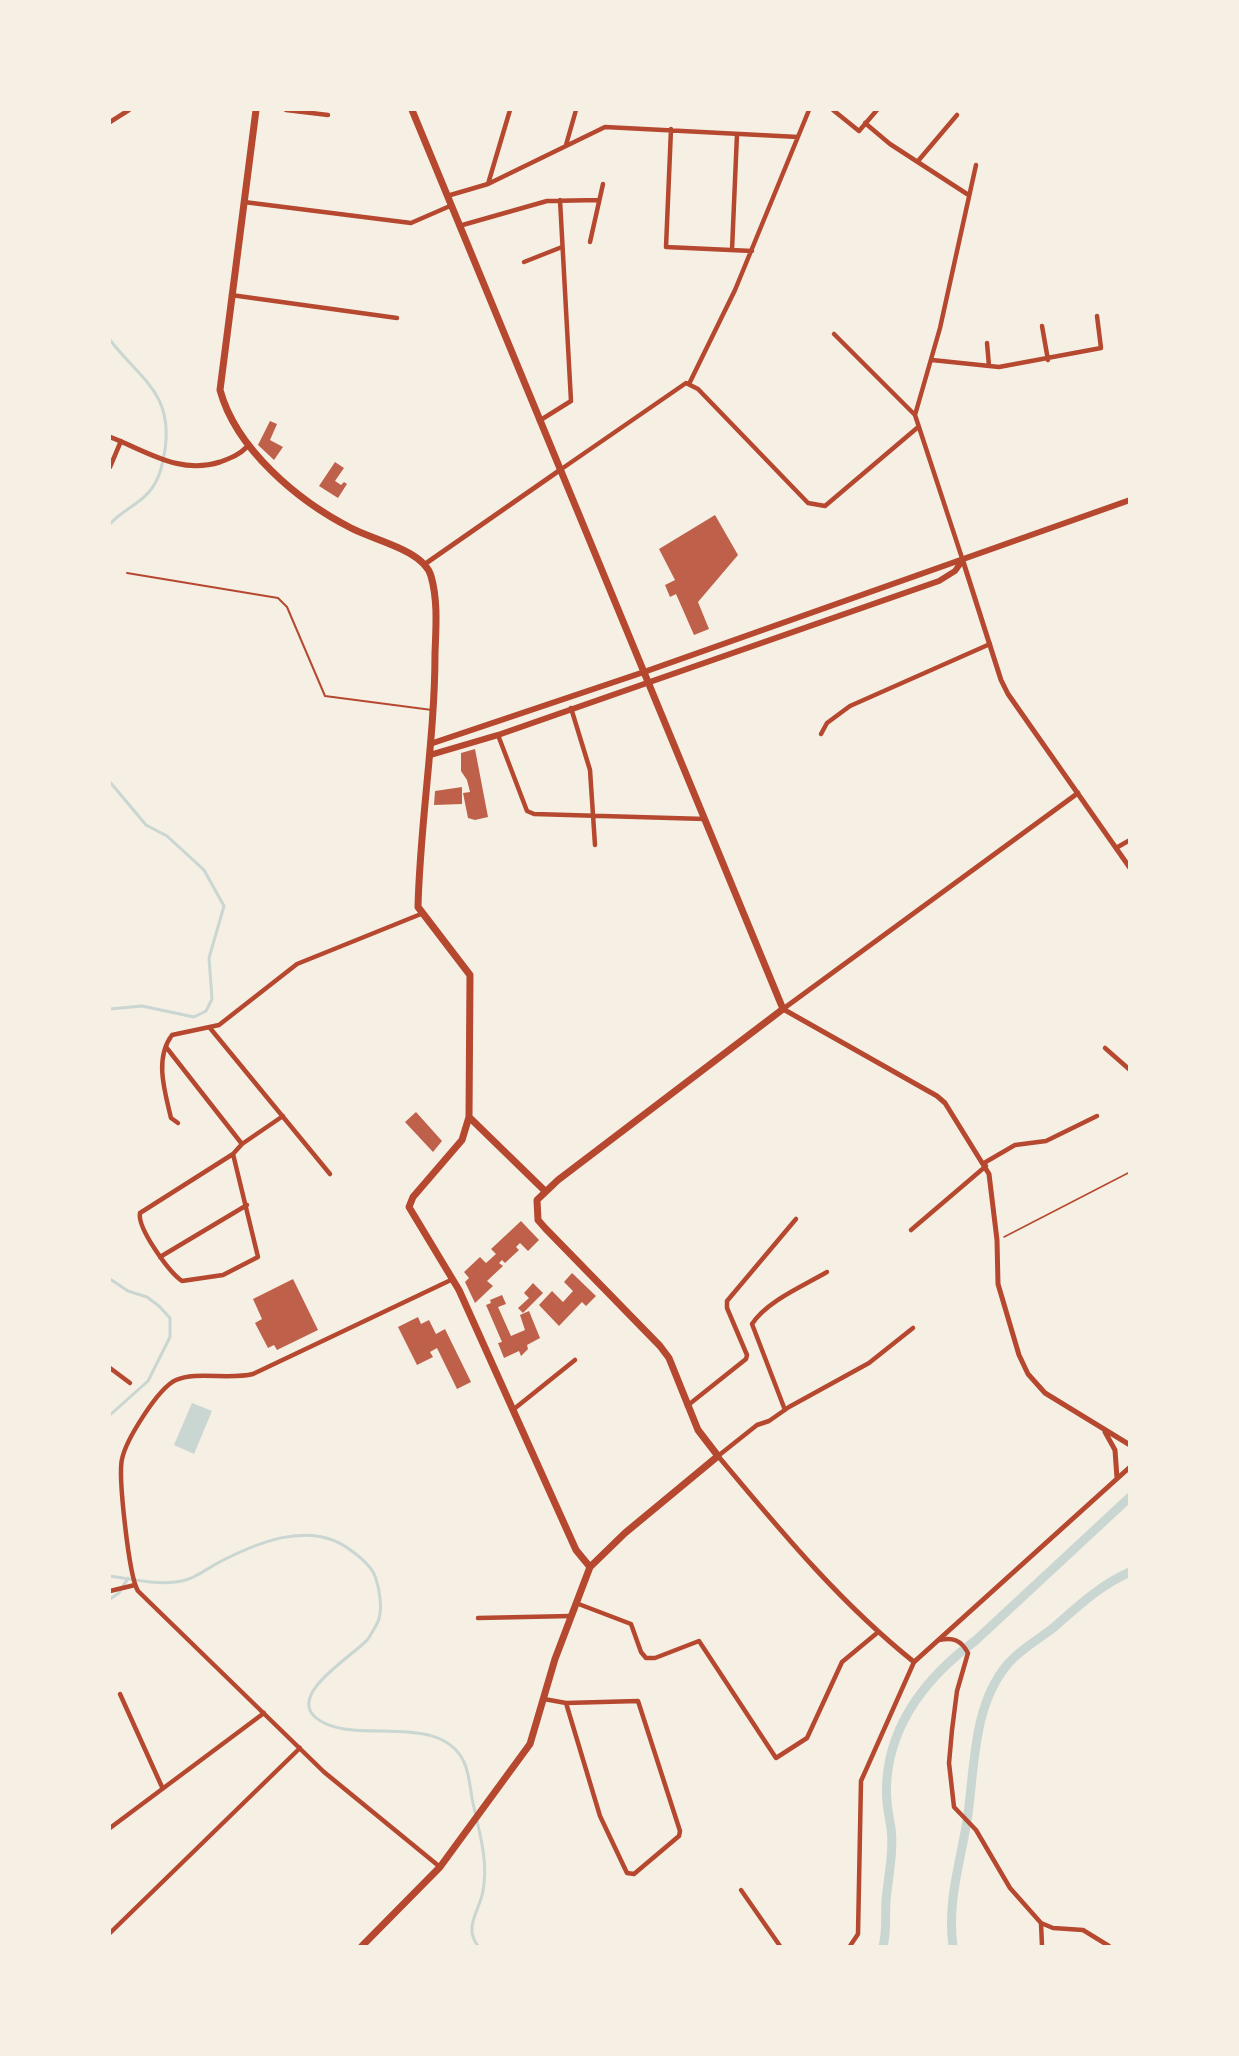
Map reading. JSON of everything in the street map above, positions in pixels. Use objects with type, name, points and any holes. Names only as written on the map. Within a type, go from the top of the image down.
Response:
[{"type":"main road","points":[[256,110],[220,390],[230,419],[248,446],[305,498],[341,522],[411,554],[425,564],[431,574],[436,608],[435,710],[430,744],[418,900],[421,914],[436,929],[470,975],[469,1117],[462,1140],[410,1202],[410,1211],[453,1279],[514,1409],[576,1550],[590,1567]]},
{"type":"main road","points":[[362,1947],[440,1867],[530,1744],[571,1616],[590,1567],[626,1533],[718,1456],[698,1430],[669,1358],[538,1220],[537,1200],[544,1191],[783,1009],[412,110]]},
{"type":"main road","points":[[430,744],[963,561],[1130,500]]},
{"type":"main road","points":[[430,755],[498,735],[939,581],[955,571],[963,561]]},
{"type":"main road","points":[[469,1117],[544,1191]]},
{"type":"street","points":[[110,122],[129,110]]},
{"type":"street","points":[[286,110],[328,116]]},
{"type":"street","points":[[488,184],[510,110]]},
{"type":"street","points":[[566,145],[576,110]]},
{"type":"street","points":[[689,384],[752,251],[809,110]]},
{"type":"street","points":[[833,110],[859,131],[877,110]]},
{"type":"street","points":[[918,160],[957,115]]},
{"type":"street","points":[[865,123],[890,144],[918,160],[967,194]]},
{"type":"street","points":[[446,196],[488,184],[604,127],[798,137]]},
{"type":"street","points":[[671,129],[666,247],[752,251]]},
{"type":"street","points":[[732,250],[737,134]]},
{"type":"street","points":[[976,165],[967,194],[932,360],[915,415],[917,428],[1008,694],[1130,868]]},
{"type":"street","points":[[590,242],[603,184]]},
{"type":"street","points":[[458,226],[560,200],[599,200]]},
{"type":"street","points":[[539,422],[571,401],[560,200]]},
{"type":"street","points":[[244,202],[411,224],[450,206]]},
{"type":"street","points":[[524,262],[562,247]]},
{"type":"street","points":[[231,295],[397,318]]},
{"type":"street","points":[[932,360],[999,367],[1048,360],[1101,348],[1097,316]]},
{"type":"street","points":[[1042,326],[1048,360]]},
{"type":"street","points":[[834,333],[915,415]]},
{"type":"street","points":[[987,343],[989,366]]},
{"type":"street","points":[[425,564],[679,387],[689,384],[698,389],[808,503],[817,507],[825,506],[917,428]]},
{"type":"street","points":[[110,437],[177,465],[201,467],[239,455],[248,446]]},
{"type":"street","points":[[110,467],[121,441]]},
{"type":"street","points":[[820,734],[827,723],[850,706],[990,644]]},
{"type":"street","points":[[571,708],[590,770],[595,845]]},
{"type":"street","points":[[498,735],[527,811],[542,817],[705,819]]},
{"type":"street","points":[[1078,793],[783,1009],[937,1096],[950,1110],[985,1165],[992,1186],[998,1284],[1019,1355],[1028,1374],[1045,1393],[1130,1445]]},
{"type":"street","points":[[1116,848],[1130,840]]},
{"type":"street","points":[[178,1122],[171,1118],[162,1076],[166,1047],[172,1035],[210,1028],[225,1022],[297,964],[421,914]]},
{"type":"street","points":[[210,1028],[330,1174]]},
{"type":"street","points":[[166,1047],[242,1144]]},
{"type":"street","points":[[1105,1048],[1130,1071]]},
{"type":"street","points":[[1124,1065],[1130,1059]]},
{"type":"street","points":[[233,1154],[259,1253],[256,1260],[223,1275],[185,1282],[178,1280],[160,1257],[139,1219],[145,1209],[233,1154],[242,1144],[283,1116]]},
{"type":"street","points":[[911,1230],[985,1165],[1015,1145],[1046,1141],[1097,1116]]},
{"type":"street","points":[[160,1257],[246,1205]]},
{"type":"street","points":[[687,1406],[746,1359],[747,1355],[727,1308],[727,1301],[796,1219]]},
{"type":"street","points":[[785,1410],[752,1324],[757,1316],[826,1272]]},
{"type":"street","points":[[440,1867],[354,1798],[264,1713],[134,1584],[121,1460],[155,1400],[170,1383],[178,1379],[233,1378],[253,1374],[453,1279]]},
{"type":"street","points":[[913,1328],[869,1363],[753,1428],[718,1456],[820,1577],[877,1633],[914,1662]]},
{"type":"street","points":[[514,1409],[575,1360]]},
{"type":"street","points":[[110,1368],[130,1383]]},
{"type":"street","points":[[1103,1428],[1115,1450],[1117,1478]]},
{"type":"street","points":[[850,1947],[858,1934],[861,1781],[914,1662],[1130,1467]]},
{"type":"street","points":[[110,1591],[134,1584]]},
{"type":"street","points":[[576,1603],[631,1624],[641,1652],[646,1658],[655,1658],[699,1641],[776,1758],[807,1738],[842,1662],[877,1633]]},
{"type":"street","points":[[478,1618],[571,1616]]},
{"type":"street","points":[[939,1640],[951,1638],[964,1645],[968,1653],[957,1691],[949,1763],[954,1807],[960,1816],[971,1824],[1010,1888],[1041,1923],[1053,1928],[1083,1930],[1109,1947]]},
{"type":"street","points":[[120,1694],[162,1787]]},
{"type":"street","points":[[544,1699],[566,1703],[638,1701],[680,1831],[679,1836],[634,1874],[627,1873],[600,1816],[566,1703]]},
{"type":"street","points":[[110,1828],[264,1713]]},
{"type":"street","points":[[110,1933],[300,1748]]},
{"type":"street","points":[[741,1890],[780,1947]]},
{"type":"street","points":[[1041,1923],[1042,1947]]},
{"type":"lane","points":[[127,573],[278,598],[287,606],[325,696],[435,710]]},
{"type":"path","points":[[997,1240],[1130,1172]]},
{"type":"shaded area","points":[[192,1403],[212,1411],[194,1454],[174,1445]]},
{"type":"building","points":[[270,421],[277,424],[270,440],[283,447],[274,460],[258,445]]},
{"type":"building","points":[[335,462],[344,468],[335,481],[341,485],[344,482],[347,484],[338,498],[319,486]]},
{"type":"building","points":[[715,515],[738,555],[698,602],[709,629],[694,635],[676,594],[670,597],[665,585],[675,580],[659,549]]},
{"type":"building","points":[[475,749],[488,817],[475,820],[468,818],[463,793],[470,792],[467,780],[461,771],[461,753]]},
{"type":"building","points":[[462,787],[462,804],[434,805],[435,791]]},
{"type":"building","points":[[416,1112],[442,1141],[433,1152],[405,1122]]},
{"type":"building","points":[[521,1221],[539,1240],[528,1251],[520,1243],[516,1247],[519,1250],[505,1263],[502,1260],[499,1263],[503,1266],[487,1281],[493,1286],[475,1303],[465,1282],[469,1278],[464,1272],[480,1257],[486,1263],[496,1254],[491,1249]]},
{"type":"building","points":[[572,1273],[596,1296],[586,1306],[582,1302],[559,1326],[539,1305],[552,1291],[563,1302],[573,1291],[564,1282]]},
{"type":"building","points":[[293,1279],[318,1330],[277,1350],[274,1345],[268,1348],[255,1323],[262,1319],[253,1299]]},
{"type":"building","points":[[533,1283],[543,1293],[523,1313],[518,1308],[529,1298],[524,1293]]},
{"type":"building","points":[[502,1295],[506,1304],[498,1307],[511,1336],[525,1330],[520,1315],[529,1311],[540,1338],[527,1345],[528,1349],[521,1356],[519,1351],[504,1358],[498,1343],[502,1342],[486,1305],[491,1303],[490,1300]]},
{"type":"building","points":[[418,1317],[421,1324],[429,1320],[436,1334],[445,1329],[471,1382],[457,1389],[437,1348],[430,1352],[433,1357],[417,1365],[398,1327]]},
{"type":"waterway","points":[[110,340],[152,389],[164,414],[166,431],[163,461],[156,482],[145,497],[110,524]]},
{"type":"waterway","points":[[110,782],[146,825],[167,836],[204,870],[224,906],[209,958],[212,999],[206,1011],[194,1017],[142,1006],[110,1009]]},
{"type":"waterway","points":[[110,1279],[128,1291],[147,1297],[170,1318],[170,1337],[148,1381],[110,1415]]},
{"type":"waterway","points":[[883,1946],[892,1846],[887,1778],[890,1757],[905,1718],[916,1700],[943,1668],[1130,1497]]},
{"type":"waterway","points":[[110,1576],[155,1582],[182,1581],[195,1577],[246,1549],[299,1535],[333,1540],[365,1562],[372,1570],[377,1584],[380,1604],[379,1619],[368,1639],[317,1686],[310,1697],[309,1707],[315,1717],[330,1726],[350,1730],[415,1733],[435,1737],[452,1746],[464,1762],[485,1867],[483,1891],[472,1925],[472,1932],[478,1946]]},
{"type":"waterway","points":[[953,1946],[952,1914],[955,1883],[967,1821],[977,1739],[987,1700],[1007,1665],[1023,1650],[1099,1590],[1130,1572]]},
{"type":"waterway","points":[[110,1599],[119,1593],[128,1578]]}]
